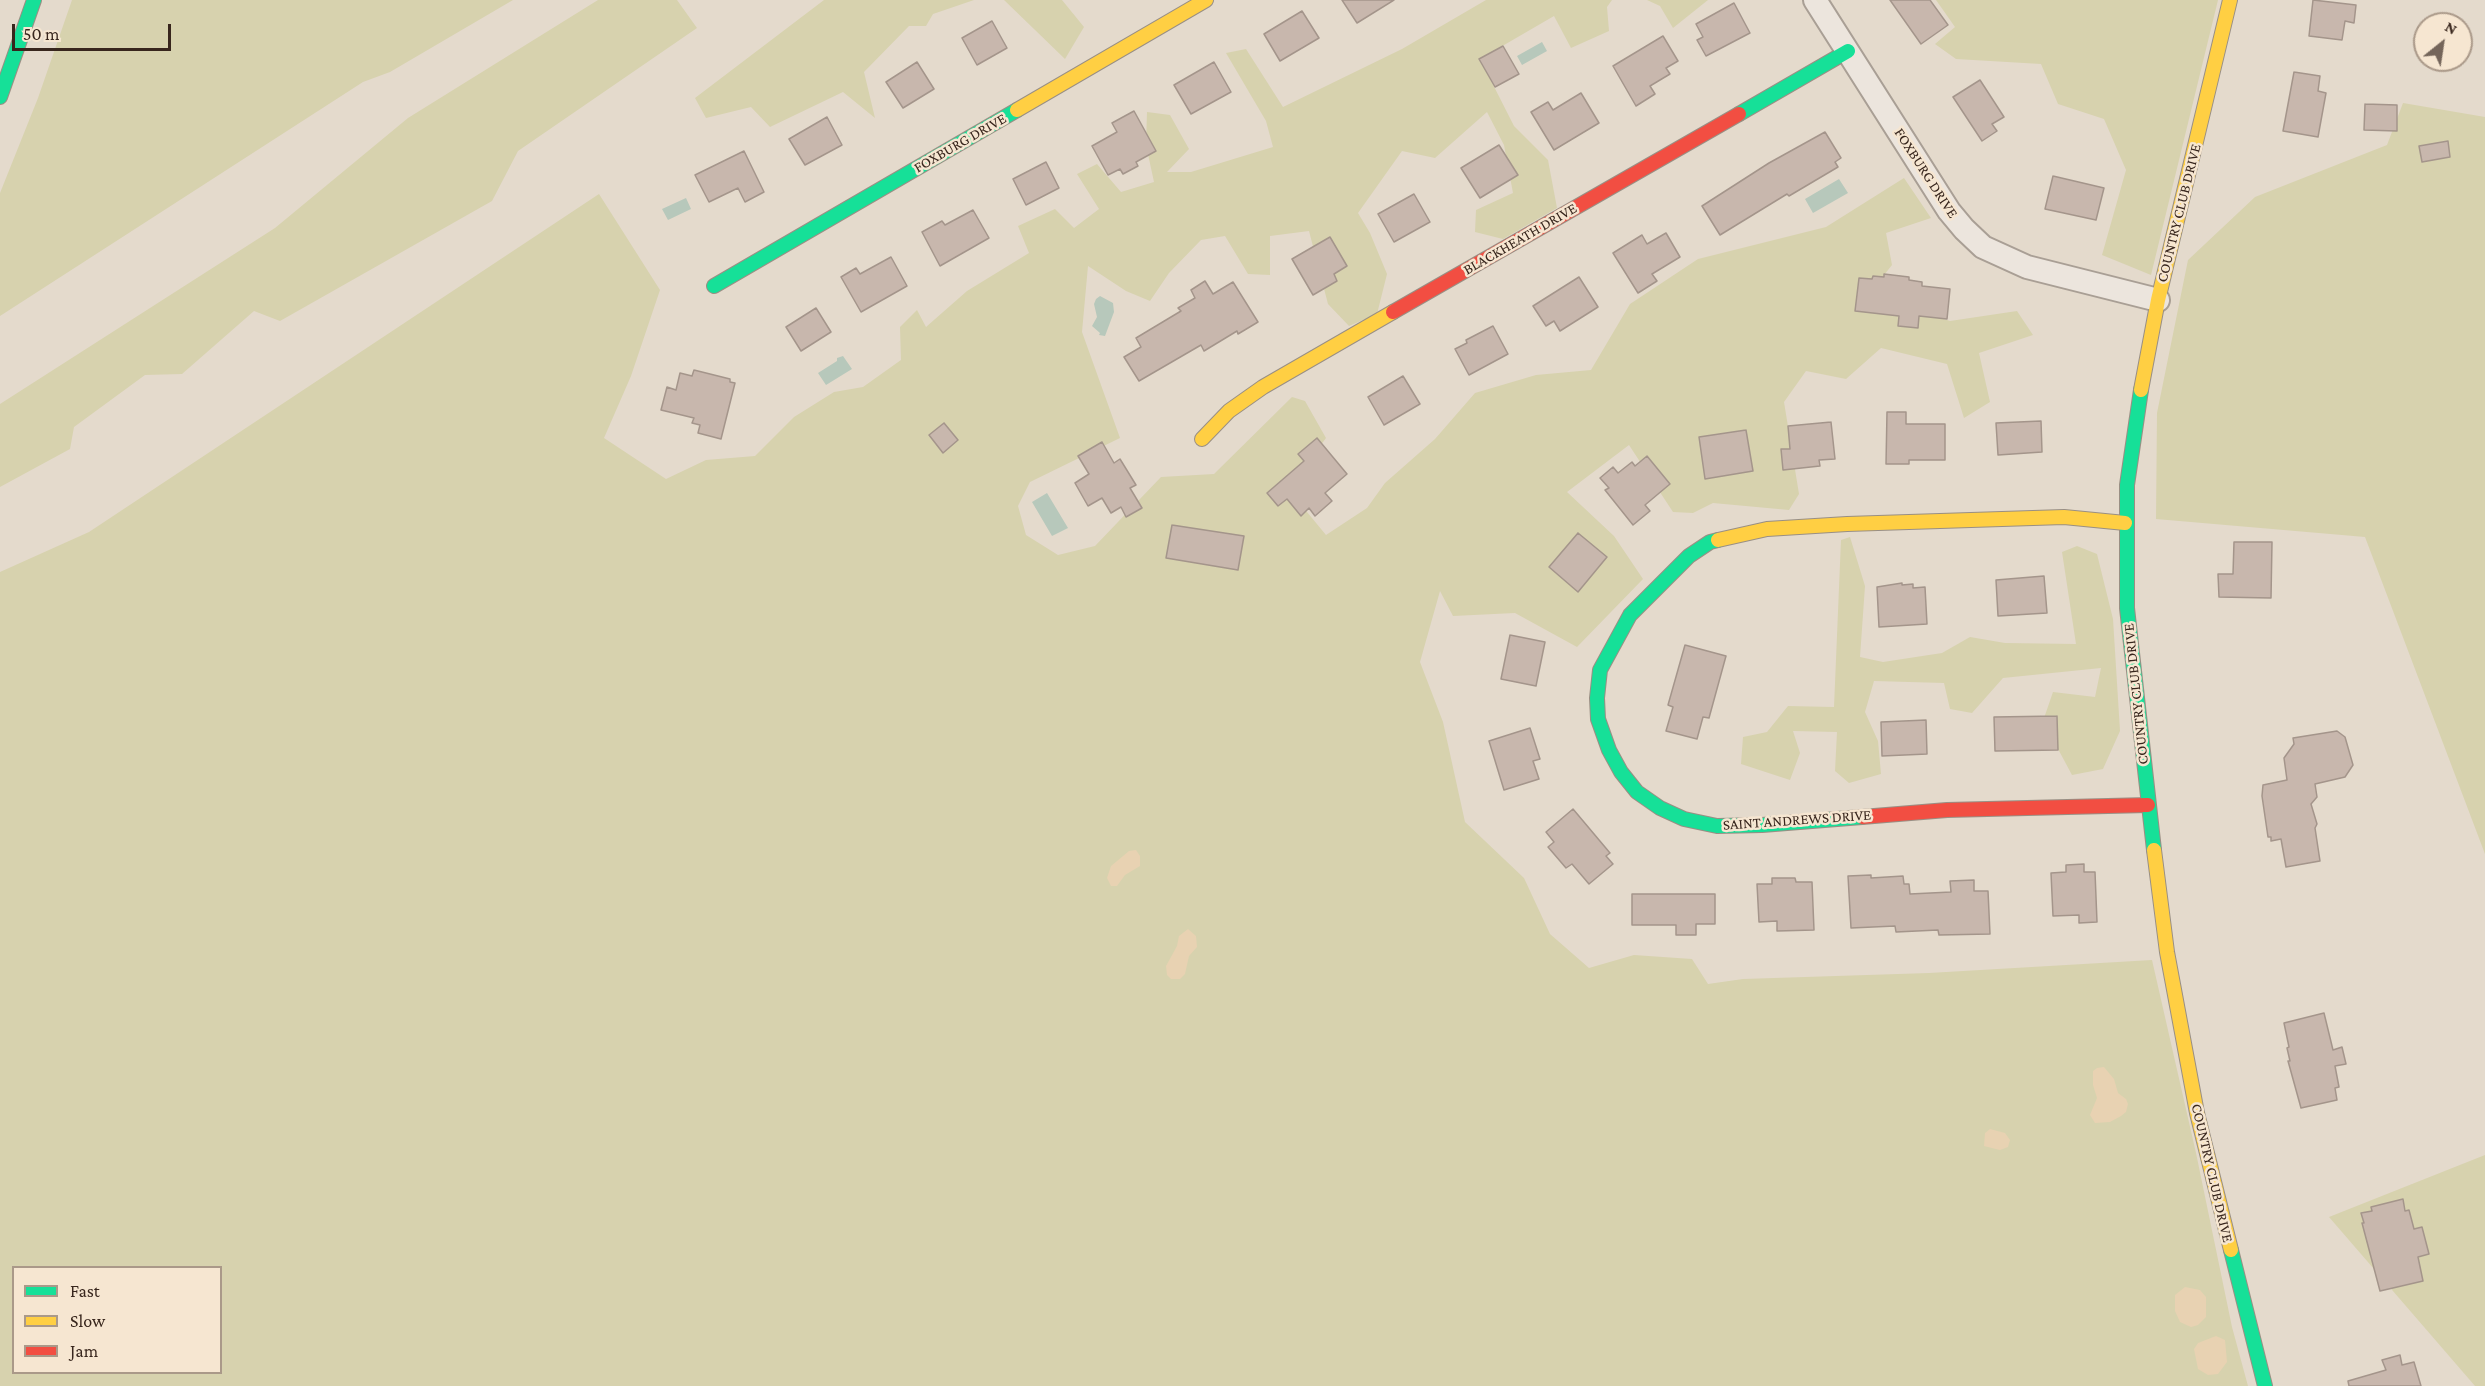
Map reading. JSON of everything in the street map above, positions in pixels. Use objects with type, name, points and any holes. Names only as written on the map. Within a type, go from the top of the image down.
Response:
[{"type":"main road","points":[[0,97],[34,0]]},
{"type":"main road","name":"FOXBURG DRIVE","points":[[714,286],[1206,0]]},
{"type":"main road","name":"COUNTRY CLUB DRIVE","points":[[2230,0],[2158,300],[2136,414],[2127,485],[2127,608],[2148,805],[2167,952],[2197,1113],[2265,1386]]},
{"type":"main road","name":"BLACKHEATH DRIVE","points":[[1202,439],[1229,411],[1263,387],[1848,51]]},
{"type":"main road","name":"SAINT ANDREWS DRIVE","points":[[2126,524],[2064,517],[1847,524],[1767,529],[1710,542],[1689,556],[1630,615],[1600,670],[1597,698],[1598,719],[1609,750],[1621,772],[1637,792],[1660,808],[1684,819],[1717,826],[1762,825],[1947,810],[2148,805]]},
{"type":"street","name":"FOXBURG DRIVE","points":[[1815,0],[1949,211],[1964,230],[1983,247],[2027,267],[2158,300]]},
{"type":"shaded area","points":[[72,0],[513,0],[390,72],[363,82],[0,316],[0,193],[38,98]]},
{"type":"shaded area","points":[[598,0],[677,0],[697,28],[518,151],[492,201],[280,321],[254,311],[182,374],[145,375],[74,427],[70,449],[0,487],[0,404],[275,228],[408,118]]},
{"type":"shaded area","points":[[824,0],[974,0],[933,14],[926,26],[909,26],[864,72],[875,118],[843,92],[770,127],[751,107],[706,118],[695,98]]},
{"type":"shaded area","points":[[1004,0],[1062,0],[1084,27],[1065,59]]},
{"type":"shaded area","points":[[1486,0],[1612,0],[1607,7],[1609,31],[1571,48],[1554,16],[1480,59],[1514,126],[1548,160],[1557,208],[1503,239],[1475,232],[1476,210],[1513,193],[1504,145],[1487,112],[1435,158],[1402,151],[1358,213],[1370,233],[1387,274],[1377,314],[1349,326],[1328,304],[1309,231],[1270,236],[1270,275],[1248,274],[1225,236],[1201,240],[1169,273],[1150,301],[1126,291],[1088,266],[1082,332],[1120,438],[1030,482],[1018,506],[1026,535],[1058,555],[1095,546],[1161,477],[1214,474],[1292,397],[1305,401],[1326,438],[1288,489],[1326,535],[1367,508],[1385,483],[1435,439],[1475,393],[1536,375],[1591,370],[1630,304],[1698,259],[1826,227],[1904,178],[1931,218],[1886,233],[1892,265],[1869,294],[1950,321],[2017,311],[2033,335],[1979,353],[1990,402],[1964,418],[1947,364],[1881,348],[1846,379],[1806,371],[1784,402],[1799,494],[1789,510],[1713,503],[1693,513],[1673,512],[1629,445],[1567,492],[1614,536],[1643,579],[1577,647],[1515,613],[1453,616],[1440,591],[1420,662],[1443,722],[1465,822],[1524,878],[1550,934],[1589,968],[1634,955],[1692,959],[1708,984],[1743,979],[1929,973],[2152,960],[2196,1153],[2232,1327],[2248,1386],[0,1386],[0,572],[89,532],[599,194],[660,290],[631,376],[604,438],[666,479],[706,460],[755,456],[794,417],[834,392],[863,387],[901,360],[900,327],[917,310],[926,327],[967,291],[1029,253],[1018,226],[1055,209],[1074,228],[1099,209],[1077,174],[1097,164],[1121,192],[1154,182],[1146,145],[1147,112],[1170,115],[1189,149],[1167,172],[1191,172],[1273,147],[1266,121],[1226,53],[1246,49],[1283,107],[1402,49]]},
{"type":"shaded area","points":[[1647,0],[1708,0],[1673,28],[1660,6]]},
{"type":"shaded area","points":[[1936,0],[2218,0],[2151,275],[2102,255],[2126,170],[2104,119],[2058,104],[2041,64],[1956,59],[1935,44],[1955,27]]},
{"type":"shaded area","points":[[1542,42],[1547,51],[1522,65],[1517,56]]},
{"type":"shaded area","points":[[2403,103],[2485,117],[2485,854],[2365,537],[2156,519],[2157,413],[2188,260],[2255,197],[2387,145]]},
{"type":"shaded area","points":[[1839,179],[1848,193],[1813,213],[1805,199]]},
{"type":"shaded area","points":[[686,198],[691,209],[668,220],[662,209]]},
{"type":"shaded area","points":[[1100,296],[1113,303],[1114,312],[1105,336],[1099,335],[1100,333],[1092,326],[1097,317],[1094,304]]},
{"type":"shaded area","points":[[843,356],[852,369],[826,385],[818,373]]},
{"type":"shaded area","points":[[1047,493],[1068,528],[1052,536],[1032,502]]},
{"type":"shaded area","points":[[1850,537],[1865,586],[1860,657],[1883,662],[1942,653],[1970,637],[2005,643],[2076,644],[2062,552],[2077,546],[2097,554],[2113,619],[2120,731],[2103,769],[2072,775],[2043,721],[2053,692],[2095,697],[2101,668],[2003,678],[1972,713],[1950,709],[1944,683],[1874,681],[1865,712],[1878,741],[1881,774],[1849,783],[1835,771],[1837,732],[1793,731],[1800,753],[1790,780],[1741,764],[1743,737],[1767,732],[1788,706],[1834,707],[1841,540]]},
{"type":"shaded area","points":[[2485,1155],[2485,1386],[2475,1386],[2329,1217]]},
{"type":"sand","points":[[1136,850],[1140,856],[1140,866],[1125,875],[1117,886],[1111,886],[1107,878],[1111,866],[1129,851]]},
{"type":"sand","points":[[1188,929],[1196,936],[1197,947],[1189,956],[1185,974],[1180,979],[1171,979],[1167,975],[1166,966],[1177,946],[1179,936]]},
{"type":"sand","points":[[2104,1067],[2114,1079],[2118,1093],[2126,1099],[2128,1104],[2126,1112],[2121,1116],[2110,1122],[2095,1123],[2090,1115],[2097,1098],[2093,1085],[2093,1071]]},
{"type":"sand","points":[[1990,1129],[2005,1133],[2010,1140],[2008,1147],[2000,1150],[1984,1146],[1985,1133]]},
{"type":"sand","points":[[2185,1287],[2200,1290],[2206,1297],[2206,1317],[2198,1325],[2191,1327],[2180,1322],[2175,1311],[2175,1295]]},
{"type":"sand","points":[[2216,1336],[2225,1340],[2227,1362],[2218,1374],[2208,1375],[2198,1369],[2194,1349],[2198,1343]]},
{"type":"building","points":[[1342,0],[1394,0],[1357,23]]},
{"type":"building","points":[[1890,0],[1930,0],[1948,25],[1921,44]]},
{"type":"building","points":[[2313,0],[2356,5],[2354,23],[2345,21],[2342,40],[2309,36]]},
{"type":"building","points":[[1734,3],[1750,33],[1706,56],[1697,40],[1703,37],[1696,24]]},
{"type":"building","points":[[1302,11],[1319,38],[1280,61],[1264,34]]},
{"type":"building","points":[[992,21],[1007,48],[977,65],[962,38]]},
{"type":"building","points":[[1663,36],[1678,61],[1666,68],[1670,74],[1650,86],[1655,94],[1636,106],[1613,66]]},
{"type":"building","points":[[1503,46],[1519,74],[1495,87],[1479,59]]},
{"type":"building","points":[[917,62],[934,89],[903,108],[886,82]]},
{"type":"building","points":[[1214,62],[1231,92],[1191,114],[1174,85]]},
{"type":"building","points":[[2294,72],[2320,76],[2318,91],[2326,93],[2318,137],[2283,131]]},
{"type":"building","points":[[1980,80],[2004,117],[1992,124],[1997,131],[1982,141],[1953,97]]},
{"type":"building","points":[[1581,93],[1599,123],[1554,150],[1531,112],[1548,102],[1553,110]]},
{"type":"building","points":[[2365,104],[2397,105],[2397,131],[2364,130]]},
{"type":"building","points":[[1134,111],[1156,151],[1136,162],[1138,166],[1123,174],[1120,169],[1108,175],[1092,146],[1117,132],[1112,123]]},
{"type":"building","points":[[827,117],[842,145],[805,165],[789,139]]},
{"type":"building","points":[[1825,132],[1841,158],[1835,162],[1838,167],[1789,196],[1787,194],[1720,235],[1702,206],[1769,163]]},
{"type":"building","points":[[2448,141],[2450,157],[2422,162],[2419,146]]},
{"type":"building","points":[[1499,145],[1518,175],[1480,198],[1461,168]]},
{"type":"building","points":[[744,151],[764,192],[745,202],[738,188],[709,202],[695,175]]},
{"type":"building","points":[[1046,162],[1059,188],[1026,205],[1013,179]]},
{"type":"building","points":[[2053,176],[2104,188],[2096,220],[2045,209]]},
{"type":"building","points":[[1414,194],[1430,222],[1394,242],[1378,214]]},
{"type":"building","points":[[973,210],[989,238],[940,266],[922,232],[942,221],[945,225]]},
{"type":"building","points":[[1666,233],[1680,257],[1652,274],[1657,281],[1638,293],[1613,253],[1642,235],[1647,244]]},
{"type":"building","points":[[1330,237],[1347,266],[1334,274],[1337,281],[1313,295],[1292,259]]},
{"type":"building","points":[[891,257],[907,286],[861,312],[841,277],[856,268],[860,274]]},
{"type":"building","points":[[1884,274],[1909,277],[1909,280],[1922,282],[1922,286],[1950,289],[1947,319],[1919,316],[1918,328],[1898,326],[1899,316],[1855,311],[1859,278],[1872,279],[1873,276],[1884,277]]},
{"type":"building","points":[[1579,277],[1598,307],[1560,331],[1554,321],[1546,326],[1533,306]]},
{"type":"building","points":[[1205,281],[1213,294],[1233,282],[1258,322],[1238,334],[1237,331],[1204,351],[1201,345],[1139,381],[1124,357],[1141,347],[1136,338],[1181,311],[1178,308],[1195,298],[1191,290]]},
{"type":"building","points":[[816,308],[831,332],[801,351],[786,327]]},
{"type":"building","points":[[1493,326],[1508,354],[1469,375],[1455,349],[1467,343],[1466,340]]},
{"type":"building","points":[[694,370],[730,379],[730,382],[735,383],[721,439],[698,433],[700,425],[692,423],[694,418],[661,410],[667,387],[676,390],[680,373],[692,376]]},
{"type":"building","points":[[1403,376],[1420,404],[1384,425],[1368,397]]},
{"type":"building","points":[[1887,412],[1906,412],[1906,424],[1945,424],[1945,460],[1909,460],[1909,464],[1886,464]]},
{"type":"building","points":[[2041,421],[2042,452],[1998,455],[1996,423]]},
{"type":"building","points":[[1831,422],[1835,459],[1819,460],[1820,466],[1783,470],[1781,449],[1790,449],[1788,426]]},
{"type":"building","points":[[944,423],[958,440],[943,453],[929,435]]},
{"type":"building","points":[[1746,430],[1753,471],[1705,479],[1699,437]]},
{"type":"building","points":[[1317,438],[1347,474],[1325,493],[1332,501],[1315,516],[1309,508],[1301,516],[1287,499],[1278,506],[1267,493],[1304,461],[1298,454]]},
{"type":"building","points":[[1102,442],[1114,463],[1120,459],[1136,485],[1130,488],[1142,508],[1126,517],[1121,507],[1111,513],[1102,498],[1088,506],[1075,483],[1089,474],[1078,456]]},
{"type":"building","points":[[1647,456],[1670,484],[1645,505],[1650,511],[1633,525],[1605,490],[1609,488],[1600,478],[1613,467],[1618,473],[1632,462],[1635,466]]},
{"type":"building","points":[[1172,525],[1244,536],[1238,570],[1166,558]]},
{"type":"building","points":[[1578,533],[1607,557],[1578,592],[1549,567]]},
{"type":"building","points":[[2234,542],[2272,542],[2271,598],[2219,597],[2218,574],[2233,574]]},
{"type":"building","points":[[2044,576],[2047,613],[1998,616],[1996,580]]},
{"type":"building","points":[[1902,583],[1902,585],[1913,584],[1913,588],[1925,587],[1927,624],[1879,627],[1877,587]]},
{"type":"building","points":[[1510,635],[1545,642],[1536,686],[1501,679]]},
{"type":"building","points":[[1685,645],[1726,656],[1709,718],[1703,717],[1697,739],[1666,731],[1673,707],[1668,705]]},
{"type":"building","points":[[2057,716],[2058,750],[1995,751],[1994,717]]},
{"type":"building","points":[[1926,720],[1927,754],[1882,756],[1881,722]]},
{"type":"building","points":[[1530,728],[1540,759],[1533,761],[1539,779],[1504,790],[1489,741]]},
{"type":"building","points":[[2337,731],[2345,737],[2353,765],[2345,777],[2315,784],[2317,797],[2311,804],[2317,824],[2315,828],[2320,861],[2286,867],[2281,839],[2271,841],[2271,837],[2268,837],[2262,796],[2263,785],[2287,780],[2284,758],[2294,744],[2293,738]]},
{"type":"building","points":[[1573,809],[1610,853],[1606,856],[1613,864],[1589,884],[1572,864],[1566,868],[1548,847],[1554,842],[1546,832]]},
{"type":"building","points":[[2084,864],[2084,872],[2095,872],[2097,922],[2079,923],[2079,915],[2053,916],[2051,873],[2066,872],[2066,865]]},
{"type":"building","points":[[1871,875],[1871,878],[1903,876],[1904,884],[1909,884],[1910,894],[1951,892],[1950,881],[1974,880],[1974,891],[1988,891],[1990,934],[1939,935],[1938,930],[1896,932],[1895,926],[1851,928],[1848,876]]},
{"type":"building","points":[[1772,878],[1795,878],[1796,882],[1812,882],[1814,930],[1777,931],[1777,921],[1759,922],[1757,884],[1772,884]]},
{"type":"building","points":[[1632,894],[1715,894],[1715,924],[1696,924],[1696,935],[1676,935],[1676,925],[1632,925]]},
{"type":"building","points":[[2324,1013],[2333,1050],[2342,1047],[2346,1064],[2335,1066],[2339,1087],[2335,1088],[2337,1100],[2301,1108],[2288,1061],[2290,1061],[2287,1048],[2289,1047],[2284,1023]]},
{"type":"building","points":[[2403,1199],[2405,1211],[2409,1210],[2414,1229],[2422,1227],[2429,1254],[2418,1257],[2423,1281],[2380,1291],[2361,1213],[2372,1211],[2371,1207]]},
{"type":"building","points":[[2400,1355],[2402,1365],[2414,1362],[2421,1386],[2349,1386],[2348,1381],[2386,1370],[2382,1360]]},
{"type":"traffic: fast","points":[[0,97],[34,0]]},
{"type":"traffic: fast","points":[[1739,114],[1848,51]]},
{"type":"traffic: fast","points":[[714,286],[1017,110]]},
{"type":"traffic: fast","points":[[2141,390],[2127,485],[2127,608],[2154,850]]},
{"type":"traffic: fast","points":[[1718,540],[1710,542],[1689,556],[1630,615],[1600,670],[1597,698],[1598,719],[1609,750],[1621,772],[1637,792],[1660,808],[1684,819],[1717,826],[1862,817]]},
{"type":"traffic: fast","points":[[2231,1250],[2265,1386]]},
{"type":"traffic: slow","points":[[1017,110],[1206,0]]},
{"type":"traffic: slow","points":[[2141,390],[2158,300],[2230,0]]},
{"type":"traffic: slow","points":[[1202,439],[1229,411],[1263,387],[1393,312]]},
{"type":"traffic: slow","points":[[1718,540],[1767,529],[1847,524],[2064,517],[2125,523]]},
{"type":"traffic: slow","points":[[2154,850],[2167,952],[2197,1113],[2231,1250]]},
{"type":"traffic: jam","points":[[1393,312],[1739,114]]},
{"type":"traffic: jam","points":[[1862,817],[1947,810],[2148,805]]}]
